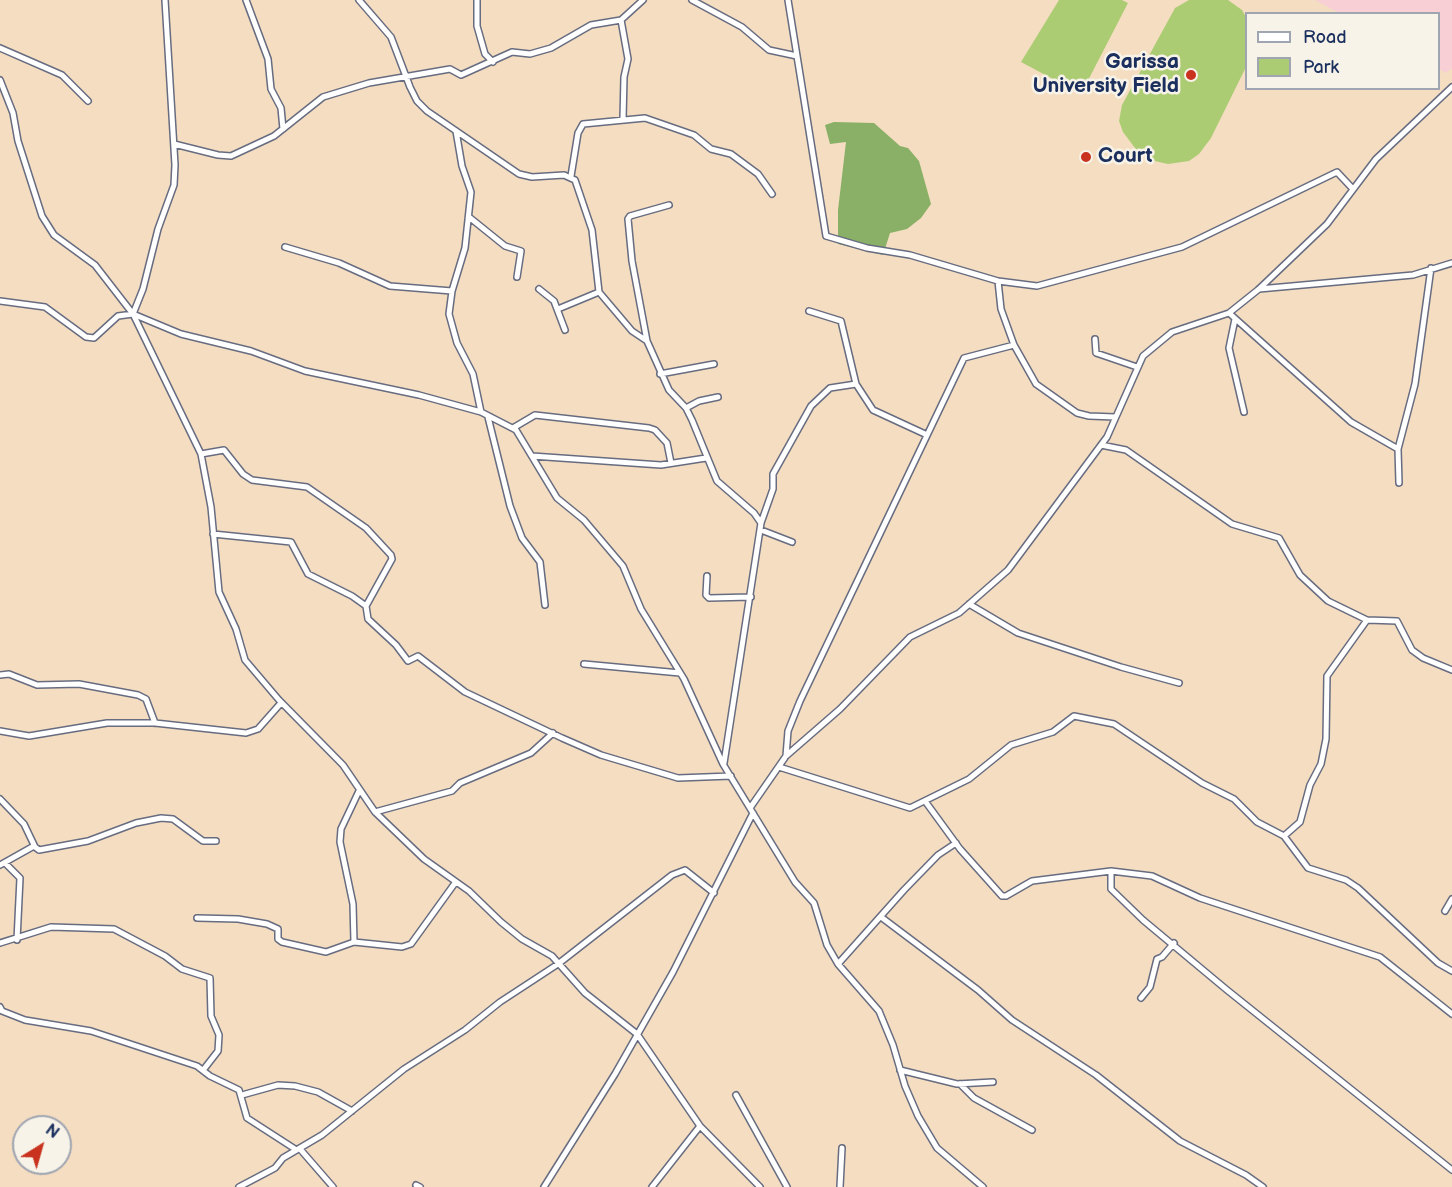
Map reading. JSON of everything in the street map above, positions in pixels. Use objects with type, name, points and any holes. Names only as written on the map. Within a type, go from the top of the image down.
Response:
[{"type":"street","points":[[133,314],[143,289],[158,229],[174,185],[174,144],[165,0]]},
{"type":"street","points":[[246,0],[268,59],[272,89],[280,108],[283,129]]},
{"type":"street","points":[[359,0],[391,37],[422,106],[519,174],[532,177],[571,176],[575,180],[592,230],[599,292],[632,331],[647,341]]},
{"type":"street","points":[[477,0],[477,26],[485,54],[493,62]]},
{"type":"street","points":[[174,144],[231,156],[256,146],[283,129],[323,97],[369,83],[450,69],[461,75],[512,52],[530,54],[551,48],[591,25],[621,20],[643,0]]},
{"type":"street","points":[[692,0],[742,27],[770,50],[797,56]]},
{"type":"street","points":[[788,0],[826,236],[867,248],[910,255],[998,281],[1037,286],[1182,247],[1337,172],[1352,188]]},
{"type":"street","points":[[621,20],[628,59],[624,76],[623,119]]},
{"type":"street","points":[[0,48],[62,75],[88,101]]},
{"type":"street","points":[[0,80],[14,112],[18,141],[42,216],[54,235],[95,265],[133,314],[201,454],[219,592],[232,620],[245,660],[281,703],[343,765],[375,812],[424,859],[475,896],[522,939],[552,956],[585,993],[638,1034],[700,1126],[760,1187]]},
{"type":"street","points":[[544,1187],[638,1034],[714,893],[752,811],[786,756],[840,709],[910,637],[959,613],[1008,570],[1101,445],[1137,367],[1156,343],[1172,332],[1228,313],[1259,289],[1327,224],[1352,188],[1400,133],[1452,87]]},
{"type":"street","points":[[571,176],[578,132],[583,124],[623,119],[656,120],[676,131],[694,135],[711,149],[731,154],[741,160],[758,174],[772,194]]},
{"type":"street","points":[[456,131],[462,166],[471,192],[465,248],[452,291],[452,327],[473,375],[481,412]]},
{"type":"street","points":[[669,205],[630,216],[628,219],[632,261],[647,341],[660,375],[675,398],[686,408],[717,482],[754,513],[761,523],[762,530],[723,764]]},
{"type":"street","points":[[470,217],[505,246],[521,251],[517,278]]},
{"type":"street","points":[[285,247],[339,263],[390,286],[452,291]]},
{"type":"street","points":[[1259,289],[1413,275],[1452,263]]},
{"type":"street","points":[[1399,483],[1398,449],[1415,384],[1431,268]]},
{"type":"street","points":[[998,281],[1000,309],[1014,345],[1027,365],[1030,378],[1045,392],[1077,413],[1115,417]]},
{"type":"street","points":[[539,289],[554,301],[566,330]]},
{"type":"street","points":[[558,309],[599,292]]},
{"type":"street","points":[[0,301],[45,307],[86,337],[94,338],[118,316],[133,314],[162,327],[227,347],[251,351],[305,371],[419,395],[481,412],[513,428],[557,498],[584,520],[623,566],[640,609],[680,673],[723,764],[795,882],[814,903],[827,945],[838,964],[879,1011],[918,1116],[937,1148],[983,1187]]},
{"type":"street","points":[[809,310],[841,321],[856,384],[879,414],[925,434]]},
{"type":"street","points":[[1228,313],[1354,424],[1398,449]]},
{"type":"street","points":[[1235,319],[1229,348],[1244,412]]},
{"type":"street","points":[[1095,339],[1096,353],[1137,367]]},
{"type":"street","points":[[786,756],[788,731],[800,701],[925,434],[964,358],[1014,345]]},
{"type":"street","points":[[660,375],[714,364]]},
{"type":"street","points":[[761,523],[773,489],[773,474],[811,406],[830,388],[856,384]]},
{"type":"street","points":[[686,408],[699,401],[718,397]]},
{"type":"street","points":[[513,428],[535,415],[649,428],[655,430],[667,443],[671,463]]},
{"type":"street","points":[[488,417],[510,506],[522,538],[540,562],[545,605]]},
{"type":"street","points":[[1101,445],[1126,450],[1232,524],[1278,538],[1300,574],[1328,601],[1367,620],[1397,621],[1412,650],[1452,670]]},
{"type":"street","points":[[201,454],[224,450],[243,474],[252,480],[307,487],[366,528],[391,555],[392,560],[366,606],[368,619],[396,645],[408,662],[418,656],[465,692],[601,755],[678,778],[731,776]]},
{"type":"street","points":[[532,456],[643,465],[706,458]]},
{"type":"street","points":[[762,530],[792,542]]},
{"type":"street","points":[[213,534],[235,534],[268,541],[289,540],[297,548],[308,574],[352,596],[366,606]]},
{"type":"street","points":[[706,576],[706,595],[709,598],[751,597]]},
{"type":"street","points":[[969,604],[1018,633],[1121,667],[1179,683]]},
{"type":"street","points":[[1284,836],[1300,822],[1310,785],[1321,764],[1326,739],[1327,676],[1367,620]]},
{"type":"street","points":[[584,664],[680,673]]},
{"type":"street","points":[[0,675],[9,674],[36,685],[79,684],[138,695],[146,699],[154,723]]},
{"type":"street","points":[[0,731],[29,736],[107,723],[154,723],[246,733],[258,729],[281,703]]},
{"type":"street","points":[[779,767],[906,808],[915,807],[969,779],[1011,745],[1053,732],[1068,719],[1078,716],[1114,724],[1125,729],[1202,783],[1234,799],[1257,822],[1284,836],[1308,868],[1346,880],[1358,888],[1438,963],[1452,971]]},
{"type":"street","points":[[375,812],[452,790],[460,783],[531,753],[553,733]]},
{"type":"street","points":[[354,942],[353,904],[340,842],[341,829],[359,791]]},
{"type":"street","points":[[0,800],[24,824],[34,846],[39,850],[88,841],[136,823],[161,818],[173,819],[203,841],[216,841]]},
{"type":"street","points":[[926,801],[956,843],[1002,896],[1006,897],[1032,880],[1112,871],[1152,876],[1200,898],[1380,957],[1452,1014]]},
{"type":"street","points":[[838,964],[938,855],[956,843]]},
{"type":"street","points":[[16,940],[20,878],[2,864],[34,846]]},
{"type":"street","points":[[240,1187],[275,1168],[404,1069],[465,1030],[500,1002],[558,964],[639,899],[681,870],[687,871],[714,893]]},
{"type":"street","points":[[1112,871],[1113,892],[1143,920],[1452,1170]]},
{"type":"street","points":[[197,918],[238,919],[267,924],[278,928],[278,939],[282,942],[326,952],[354,942],[402,947],[411,944],[455,883]]},
{"type":"street","points":[[1445,911],[1452,899]]},
{"type":"street","points":[[881,917],[978,990],[1012,1020],[1096,1075],[1180,1141],[1246,1175],[1263,1187]]},
{"type":"street","points":[[0,943],[16,940],[51,927],[114,929],[165,956],[182,969],[210,978],[211,1017],[219,1035],[218,1051],[204,1070]]},
{"type":"street","points":[[1141,998],[1150,987],[1156,959],[1162,957],[1173,943]]},
{"type":"street","points":[[0,1007],[2,1011],[25,1020],[91,1031],[164,1053],[231,1084],[242,1095],[247,1118],[298,1149],[333,1187]]},
{"type":"street","points":[[900,1070],[960,1084],[993,1082]]},
{"type":"street","points":[[960,1084],[974,1098],[1032,1130]]},
{"type":"street","points":[[242,1095],[278,1085],[295,1086],[318,1092],[352,1111]]},
{"type":"street","points":[[736,1095],[787,1187]]},
{"type":"street","points":[[652,1187],[691,1134],[700,1126]]},
{"type":"street","points":[[840,1187],[842,1148]]},
{"type":"shaded area","points":[[1315,0],[1452,0],[1452,68],[1446,73],[1440,70],[1440,12],[1337,12]]},
{"type":"green space","points":[[1059,0],[1122,0],[1128,3],[1081,94],[1021,62]]},
{"type":"green space","name":"Garissa University Field","points":[[1189,0],[1228,0],[1242,10],[1245,15],[1245,69],[1211,138],[1199,154],[1189,161],[1168,164],[1150,160],[1138,152],[1123,132],[1119,121],[1122,105],[1175,8]]},
{"type":"green space","points":[[834,122],[874,123],[900,146],[908,148],[919,161],[931,204],[921,218],[907,229],[890,233],[883,255],[838,244],[838,210],[846,142],[830,144],[825,125]]},
{"type":"place","name":"Garissa University Field","points":[[1191,75]]},
{"type":"place","name":"Court","points":[[1086,157]]}]
